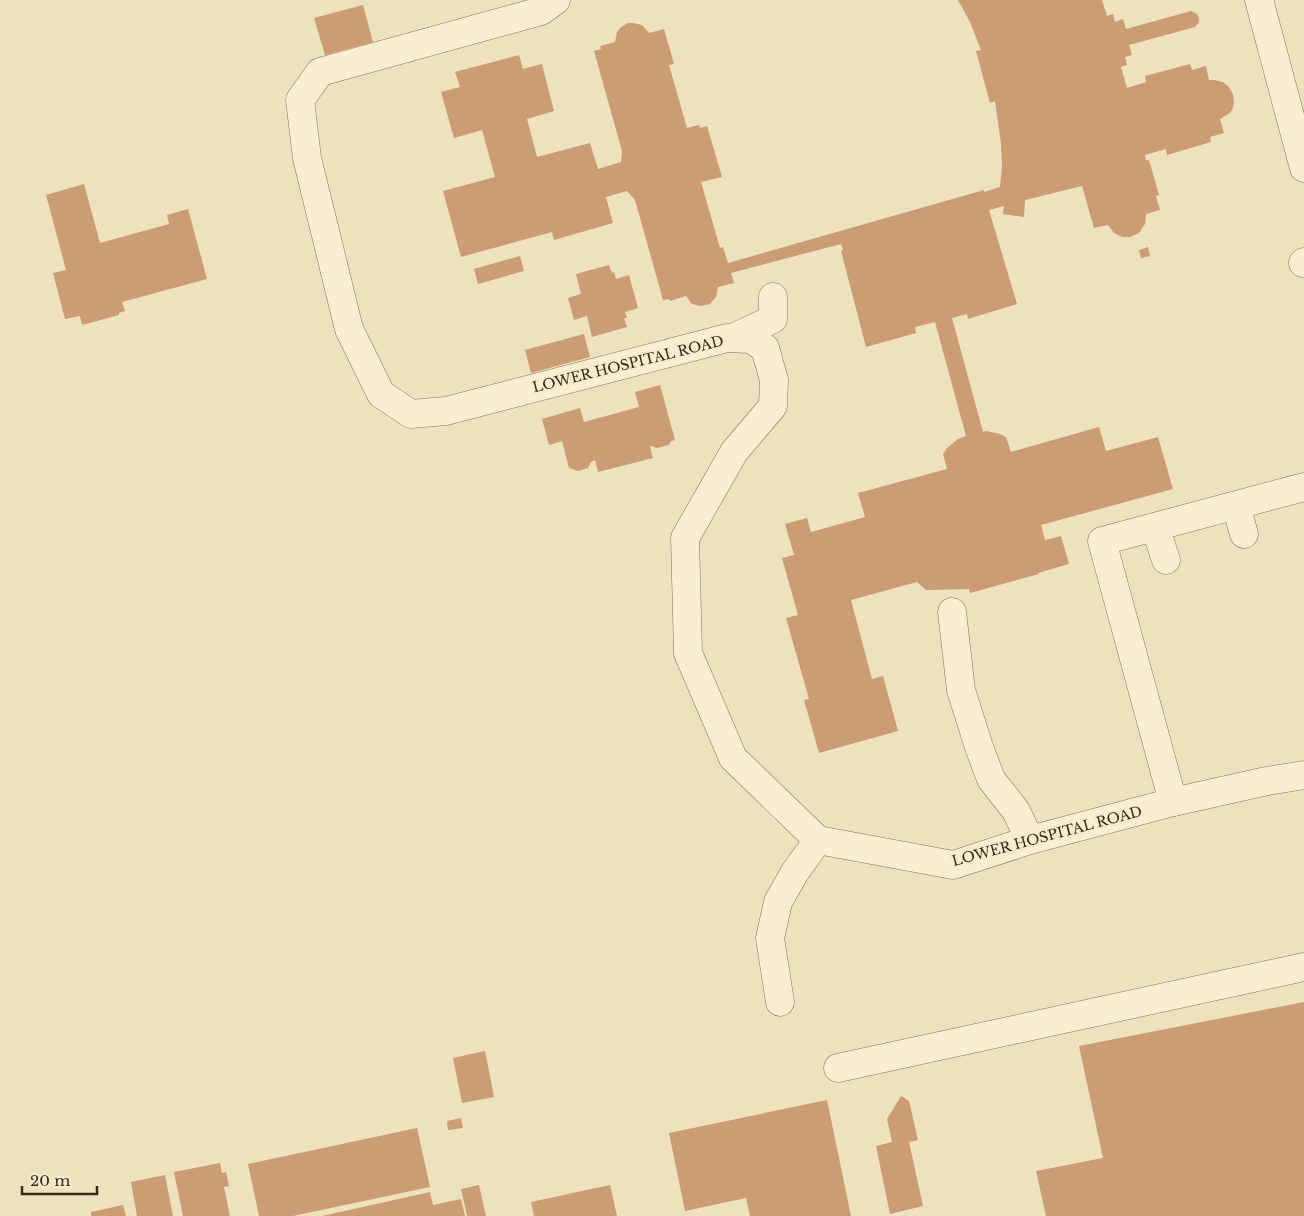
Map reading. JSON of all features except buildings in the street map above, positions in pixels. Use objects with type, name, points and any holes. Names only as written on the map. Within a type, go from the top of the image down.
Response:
[{"type":"street","name":"LOWER HOSPITAL ROAD","points":[[556,0],[541,11],[320,72],[300,100],[307,158],[349,329],[381,394],[411,414],[446,411],[727,338],[750,339],[764,348],[777,390],[773,406],[734,452],[685,538],[688,653],[733,758],[818,840],[953,865],[1030,840],[1173,802],[1304,774]]},
{"type":"street","points":[[1259,0],[1304,168]]},
{"type":"street","points":[[732,338],[773,319],[773,297]]},
{"type":"street","points":[[1173,802],[1102,541],[1304,487]]},
{"type":"street","points":[[1236,506],[1244,534]]},
{"type":"street","points":[[1155,527],[1166,560]]},
{"type":"street","points":[[952,612],[961,690],[979,747],[991,778],[1016,811],[1030,840]]},
{"type":"street","points":[[780,1002],[770,938],[778,902],[795,872],[818,840]]},
{"type":"street","points":[[838,1068],[1304,967]]}]
